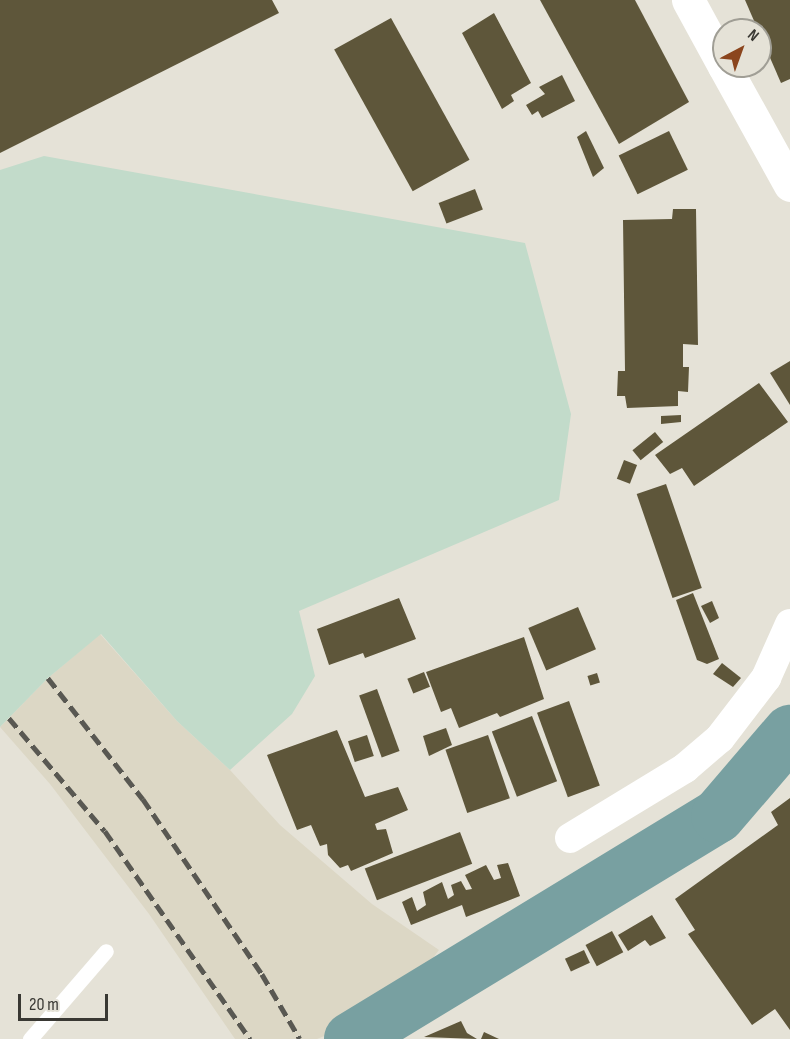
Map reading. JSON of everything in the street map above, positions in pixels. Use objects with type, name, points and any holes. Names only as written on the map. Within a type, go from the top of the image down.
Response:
[{"type":"street","points":[[688,0],[712,44]]},
{"type":"street","points":[[731,78],[790,185]]},
{"type":"street","points":[[570,837],[685,768],[720,738],[766,678],[790,624]]},
{"type":"lane","points":[[30,1039],[106,951]]},
{"type":"shaded area","points":[[100,634],[177,721],[230,770],[280,825],[372,904],[439,950],[410,988],[356,1023],[317,1039],[235,1039],[149,914],[50,784],[0,727],[48,678]]},
{"type":"green space","points":[[44,156],[525,243],[571,414],[559,500],[299,611],[315,676],[292,714],[230,770],[177,721],[101,634],[48,678],[0,727],[0,170]]},
{"type":"building","points":[[0,0],[272,0],[279,13],[0,153]]},
{"type":"building","points":[[540,0],[635,0],[689,102],[619,144]]},
{"type":"building","points":[[745,0],[790,0],[790,79],[781,83],[772,62],[772,18],[753,18]]},
{"type":"building","points":[[494,13],[531,83],[511,95],[514,101],[502,109],[462,33]]},
{"type":"building","points":[[391,18],[470,160],[413,191],[334,50]]},
{"type":"building","points":[[562,75],[575,101],[542,118],[538,111],[532,115],[526,105],[545,94],[539,87]]},
{"type":"building","points":[[586,131],[604,168],[593,177],[577,137]]},
{"type":"building","points":[[669,131],[688,170],[638,194],[619,156]]},
{"type":"building","points":[[475,189],[483,210],[446,224],[439,203]]},
{"type":"building","points":[[673,209],[696,209],[698,345],[683,344],[683,367],[689,367],[688,392],[678,391],[678,406],[627,408],[625,396],[617,396],[618,371],[625,371],[623,220],[672,219]]},
{"type":"building","points":[[790,361],[790,405],[770,373]]},
{"type":"building","points":[[759,383],[788,422],[694,486],[682,468],[670,474],[655,455]]},
{"type":"building","points":[[681,415],[681,422],[661,424],[661,416]]},
{"type":"building","points":[[655,432],[663,442],[641,460],[632,450]]},
{"type":"building","points":[[624,460],[637,465],[630,484],[617,479]]},
{"type":"building","points":[[666,484],[702,588],[673,598],[637,494]]},
{"type":"building","points":[[693,593],[719,659],[707,664],[697,660],[676,600]]},
{"type":"building","points":[[399,598],[416,639],[365,658],[363,653],[329,665],[317,629]]},
{"type":"building","points":[[712,601],[719,618],[710,623],[701,606]]},
{"type":"building","points":[[578,607],[596,649],[546,670],[528,628]]},
{"type":"building","points":[[524,637],[544,699],[500,717],[497,713],[459,728],[451,708],[441,712],[426,672]]},
{"type":"building","points":[[722,663],[741,678],[733,687],[713,674]]},
{"type":"building","points":[[424,672],[430,687],[413,694],[407,679]]},
{"type":"building","points":[[597,673],[600,683],[590,685],[587,676]]},
{"type":"building","points":[[377,689],[400,751],[382,758],[359,695]]},
{"type":"building","points":[[569,701],[600,786],[568,797],[537,713]]},
{"type":"building","points":[[532,716],[557,781],[517,797],[492,731]]},
{"type":"building","points":[[446,728],[452,745],[429,756],[423,736]]},
{"type":"building","points":[[337,730],[365,797],[398,787],[408,810],[375,824],[377,830],[386,829],[393,853],[351,871],[348,865],[340,868],[328,855],[327,844],[320,846],[311,825],[297,830],[267,755]]},
{"type":"building","points":[[367,735],[374,756],[355,762],[348,741]]},
{"type":"building","points":[[488,735],[510,798],[467,813],[445,750]]},
{"type":"building","points":[[790,798],[790,1030],[775,1009],[752,1025],[688,934],[695,930],[675,899],[778,825],[771,812]]},
{"type":"building","points":[[460,832],[472,864],[377,900],[365,869]]},
{"type":"building","points":[[508,863],[520,896],[466,917],[462,905],[411,925],[402,902],[412,897],[417,911],[426,905],[423,892],[442,882],[448,899],[454,895],[451,885],[461,881],[466,890],[472,889],[465,875],[486,865],[494,880],[501,878],[497,865]]},
{"type":"building","points":[[652,915],[666,938],[650,946],[645,940],[628,951],[618,935]]},
{"type":"building","points":[[612,931],[623,952],[597,966],[586,945]]},
{"type":"building","points":[[584,950],[590,963],[571,972],[565,959]]},
{"type":"building","points":[[461,1021],[467,1033],[477,1039],[424,1037]]},
{"type":"building","points":[[484,1032],[499,1039],[481,1039]]},
{"type":"waterway","points":[[351,1039],[718,816],[790,732]]},
{"type":"railway","points":[[48,678],[143,799],[262,974],[300,1039]]},
{"type":"railway","points":[[9,718],[105,831],[250,1039]]}]
